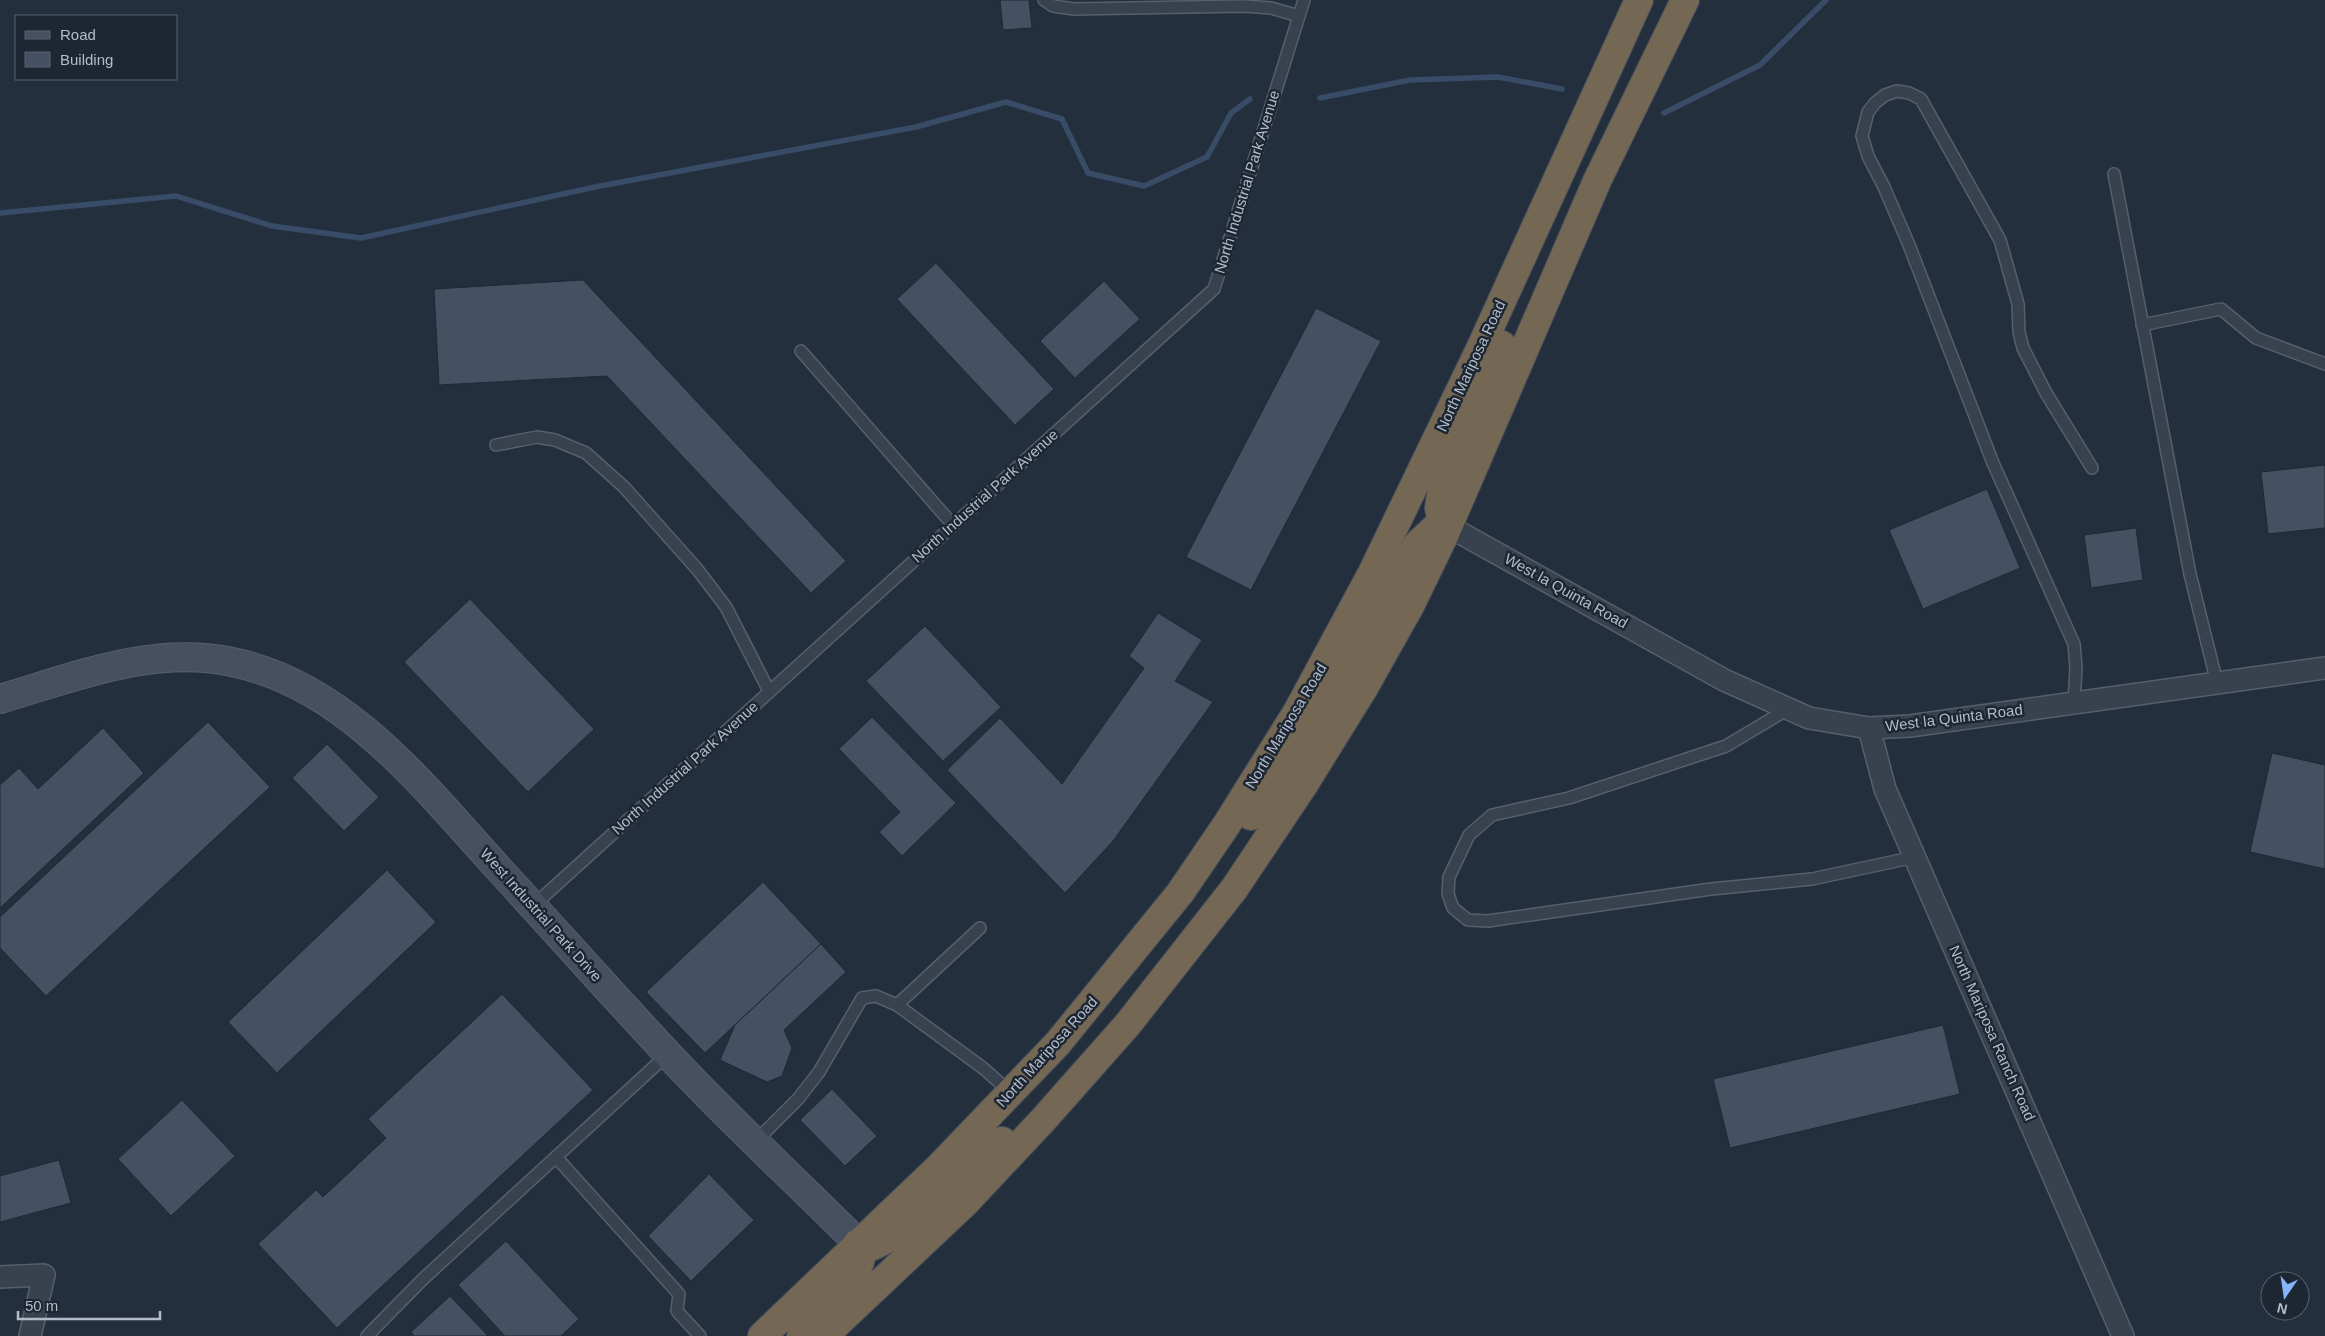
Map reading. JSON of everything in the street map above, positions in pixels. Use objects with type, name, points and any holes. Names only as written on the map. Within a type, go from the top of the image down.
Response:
[{"type":"highway","name":"North Mariposa Road","points":[[762,1336],[940,1166],[1012,1094],[1094,1000],[1180,892],[1227,824],[1305,697],[1372,573],[1442,431],[1574,182],[1683,3]]},
{"type":"highway","name":"North Mariposa Road","points":[[824,1336],[966,1202],[1043,1120],[1128,1024],[1234,889],[1303,786],[1365,686],[1401,622],[1448,526],[1574,182],[1599,86],[1636,7]]},
{"type":"highway","points":[[1094,1000],[1170,916],[1263,800],[1305,740],[1417,546],[1435,528],[1448,526]]},
{"type":"highway","points":[[858,1243],[865,1246],[873,1246],[906,1226],[1128,1024]]},
{"type":"highway","points":[[801,1336],[852,1277],[861,1258],[862,1250],[858,1243]]},
{"type":"street","name":"West la Quinta Road","points":[[1448,526],[1724,680],[1809,718],[1869,728],[1910,726],[2325,668]]},
{"type":"street","name":"West Industrial Park Drive","points":[[0,699],[125,662],[182,656],[241,664],[277,676],[325,700],[375,738],[428,792],[668,1054],[858,1243]]},
{"type":"street","name":"North Mariposa Ranch Road","points":[[1869,728],[1885,789],[2123,1336]]},
{"type":"street","points":[[0,1277],[44,1275],[30,1336]]},
{"type":"lane","points":[[1044,0],[1052,6],[1074,9],[1244,6],[1271,8],[1299,16]]},
{"type":"lane","name":"North Industrial Park Avenue","points":[[533,906],[1214,289],[1304,0]]},
{"type":"lane","points":[[2074,703],[2076,668],[2074,644],[1993,463],[1909,245],[1884,187],[1868,156],[1862,136],[1864,122],[1868,112],[1885,95],[1897,91],[1909,93],[1921,99],[2000,240],[2018,304],[2019,332],[2023,348],[2046,393],[2092,468]]},
{"type":"lane","points":[[2114,174],[2190,574],[2217,683]]},
{"type":"lane","points":[[2142,324],[2221,309],[2256,338],[2325,364]]},
{"type":"lane","points":[[801,351],[952,526]]},
{"type":"lane","points":[[496,445],[537,437],[555,440],[586,453],[624,487],[697,569],[726,607],[769,691]]},
{"type":"lane","points":[[1788,709],[1726,746],[1569,798],[1492,815],[1469,835],[1449,878],[1448,894],[1453,908],[1468,920],[1488,921],[1711,889],[1812,879],[1915,857]]},
{"type":"lane","points":[[897,1005],[980,928]]},
{"type":"lane","points":[[756,1141],[798,1099],[819,1072],[862,998],[876,996],[897,1005],[983,1068],[1012,1094]]},
{"type":"lane","points":[[367,1336],[424,1279],[668,1054]]},
{"type":"lane","points":[[556,1157],[679,1294],[677,1311],[700,1336]]},
{"type":"building","points":[[1000,0],[1029,0],[1032,28],[1003,30]]},
{"type":"building","points":[[936,263],[1054,389],[1015,425],[897,299]]},
{"type":"building","points":[[583,280],[846,561],[811,593],[607,376],[439,385],[434,289]]},
{"type":"building","points":[[1104,281],[1140,319],[1075,378],[1040,341]]},
{"type":"building","points":[[1316,308],[1381,341],[1251,590],[1186,557]]},
{"type":"building","points":[[2325,465],[2325,528],[2268,534],[2261,472]]},
{"type":"building","points":[[1987,489],[2020,568],[1923,609],[1889,530]]},
{"type":"building","points":[[2136,528],[2143,580],[2091,588],[2084,535]]},
{"type":"building","points":[[470,599],[594,729],[528,792],[404,662]]},
{"type":"building","points":[[1158,613],[1202,640],[1175,681],[1213,702],[1113,841],[1065,893],[947,770],[1000,718],[1062,784],[1144,668],[1129,656]]},
{"type":"building","points":[[925,626],[1001,707],[943,761],[866,681]]},
{"type":"building","points":[[872,717],[956,803],[902,856],[879,832],[900,812],[839,749]]},
{"type":"building","points":[[208,722],[270,787],[46,996],[0,948],[0,917]]},
{"type":"building","points":[[103,728],[144,773],[0,908],[0,785],[19,768],[38,789]]},
{"type":"building","points":[[327,744],[379,797],[344,831],[292,778]]},
{"type":"building","points":[[2272,753],[2325,765],[2325,869],[2250,852]]},
{"type":"building","points":[[387,870],[436,922],[277,1073],[228,1022]]},
{"type":"building","points":[[763,882],[821,944],[705,1053],[646,992]]},
{"type":"building","points":[[821,944],[846,972],[784,1030],[792,1048],[782,1076],[767,1082],[720,1060],[735,1025]]},
{"type":"building","points":[[502,994],[593,1090],[337,1328],[258,1244],[316,1190],[323,1197],[386,1138],[368,1119]]},
{"type":"building","points":[[1943,1025],[1960,1094],[1730,1148],[1713,1079]]},
{"type":"building","points":[[832,1089],[877,1136],[845,1166],[800,1120]]},
{"type":"building","points":[[182,1100],[235,1156],[171,1216],[118,1159]]},
{"type":"building","points":[[59,1160],[71,1203],[0,1222],[0,1176]]},
{"type":"building","points":[[709,1174],[754,1220],[691,1281],[648,1236]]},
{"type":"building","points":[[506,1241],[579,1319],[561,1336],[505,1336],[458,1285]]},
{"type":"building","points":[[450,1296],[488,1336],[414,1336],[411,1332]]},
{"type":"waterway","points":[[1664,113],[1760,65],[1826,0]]},
{"type":"waterway","points":[[1320,98],[1410,80],[1498,77],[1562,89]]},
{"type":"waterway","points":[[0,213],[176,196],[272,226],[361,238],[595,187],[916,127],[1006,102],[1062,119],[1088,173],[1144,186],[1207,157],[1231,113],[1250,99]]}]
